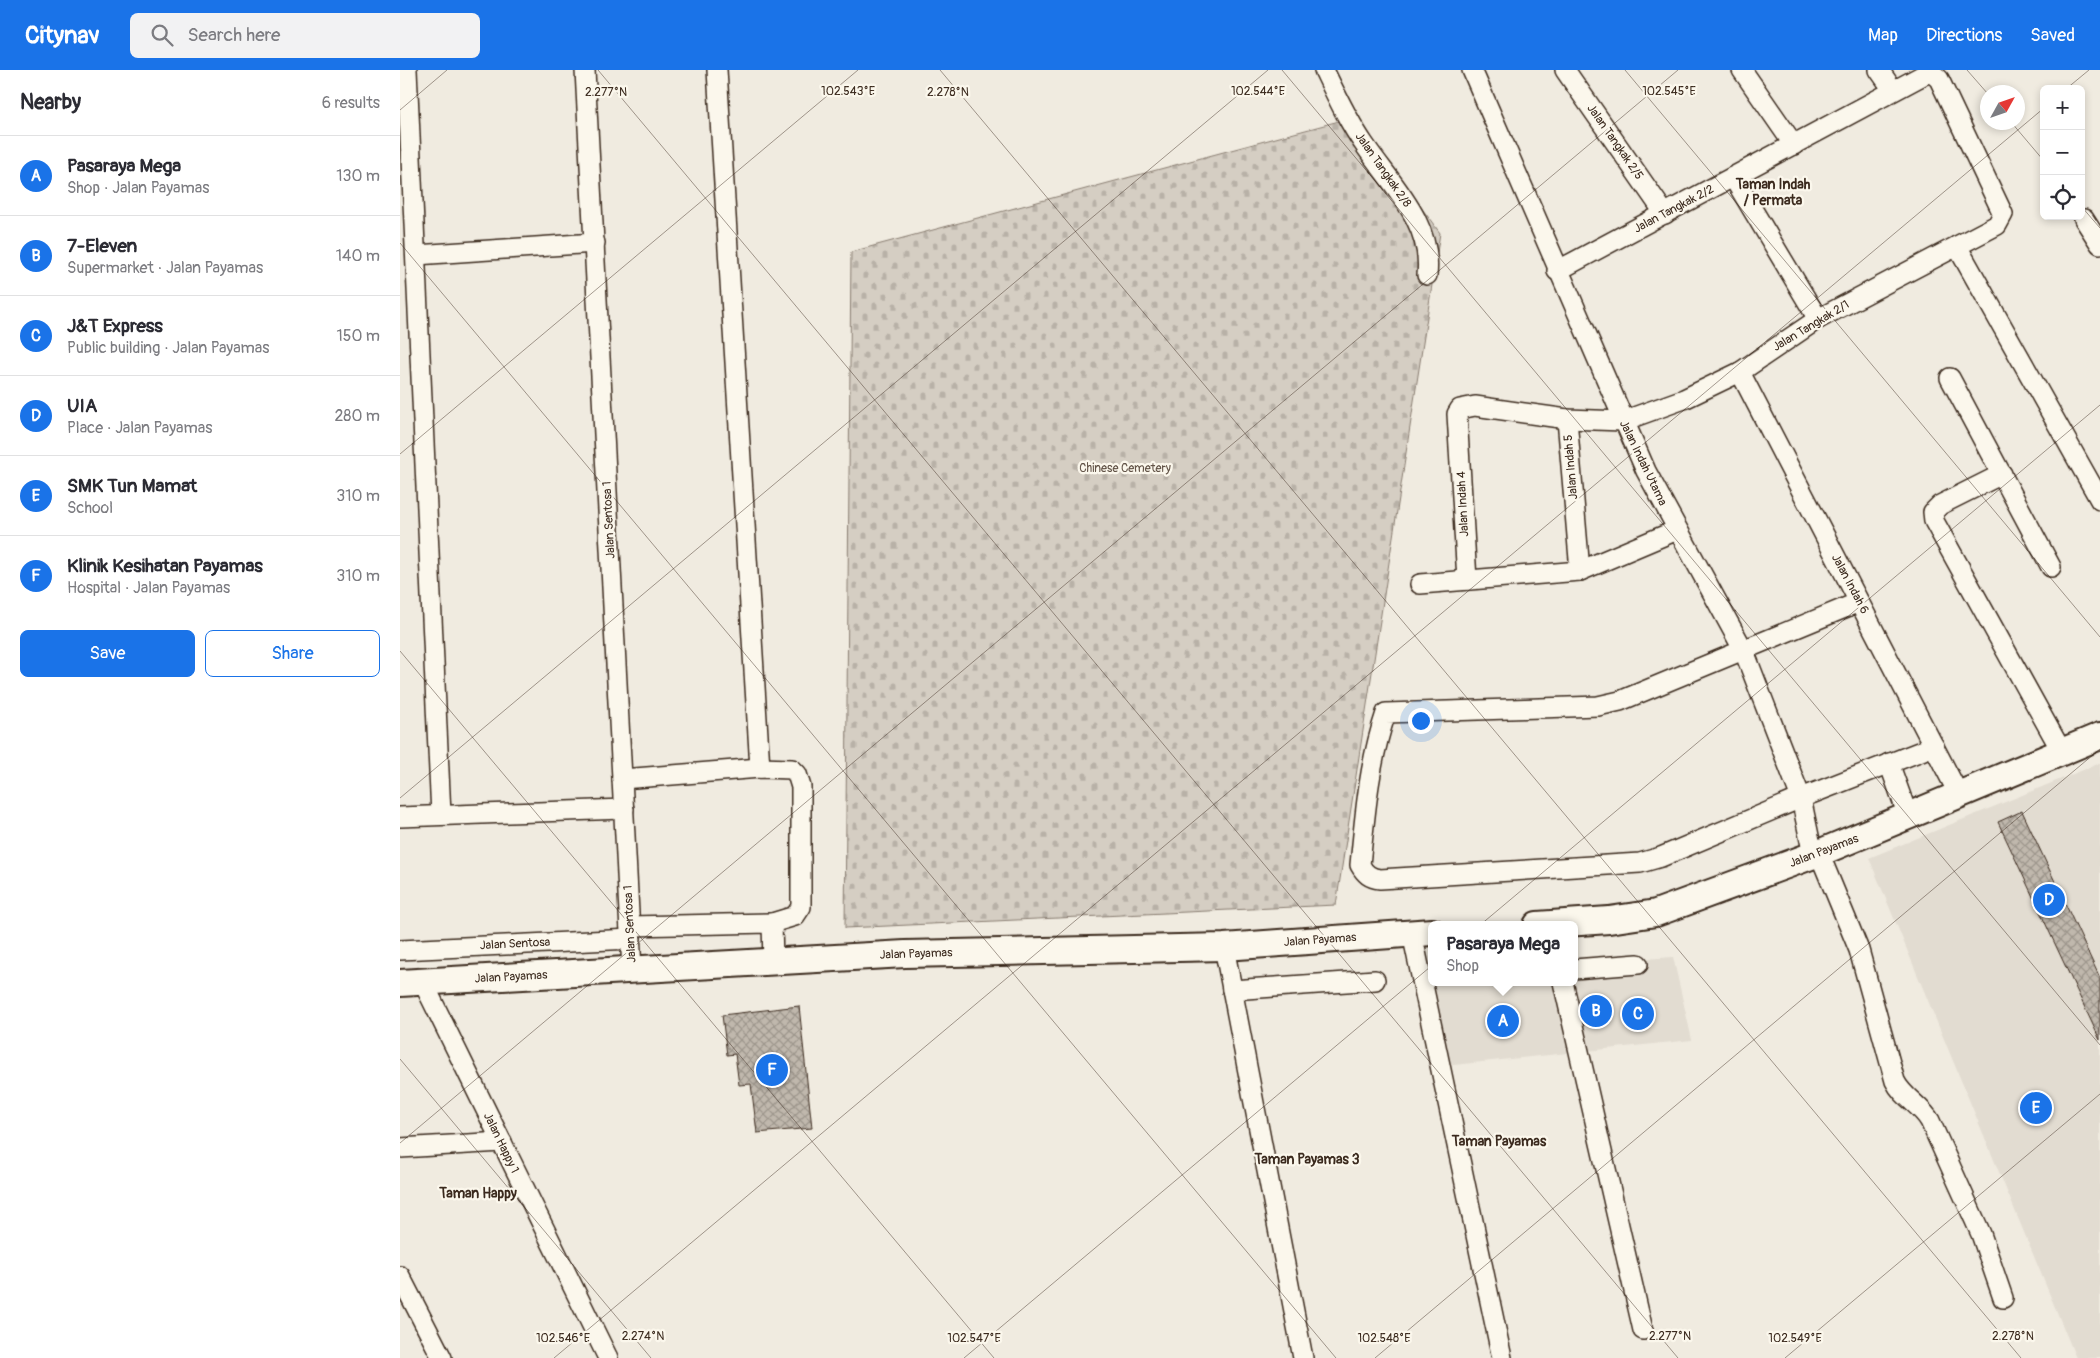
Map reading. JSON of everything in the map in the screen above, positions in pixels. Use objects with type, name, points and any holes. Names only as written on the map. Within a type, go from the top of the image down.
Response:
[{"type":"highway","name":"Jalan Payamas","points":[[1578,922],[1634,918],[1656,913],[1816,854],[2100,736]]},
{"type":"highway","name":"Jalan Payamas","points":[[412,983],[905,954],[1224,947],[1422,933]]},
{"type":"street","points":[[407,70],[441,816]]},
{"type":"street","name":"Jalan Sentosa 1","points":[[585,70],[632,970]]},
{"type":"street","points":[[622,779],[760,768],[717,70]]},
{"type":"street","name":"Jalan Tangkak 2/8","points":[[1324,70],[1364,144],[1413,213],[1429,258],[1427,274]]},
{"type":"street","name":"Jalan Indah Utama","points":[[1472,70],[1623,421],[1662,504],[1744,651],[1801,798],[1816,854],[1859,950],[1895,1081],[1904,1094],[1926,1113],[1930,1120],[1981,1234],[2003,1298]]},
{"type":"street","name":"Jalan Tangkak 2/5","points":[[1566,70],[1664,214]]},
{"type":"street","points":[[1742,70],[1794,145]]},
{"type":"street","points":[[1879,70],[1893,90]]},
{"type":"street","name":"Jalan Tangkak 2/2","points":[[1557,271],[1794,145],[1922,74],[1932,73],[1939,79],[2002,210],[2002,218],[1997,224]]},
{"type":"street","points":[[1733,177],[1818,319]]},
{"type":"street","points":[[2085,220],[2100,244]]},
{"type":"street","name":"Jalan Tangkak 2/1","points":[[1623,421],[1684,399],[1740,372],[1818,319],[1997,224]]},
{"type":"street","points":[[416,255],[595,243]]},
{"type":"street","points":[[1957,246],[2100,500]]},
{"type":"street","name":"Jalan Indah 6","points":[[1740,372],[1960,795]]},
{"type":"street","points":[[1950,378],[2051,567]]},
{"type":"street","name":"Jalan Indah 4","points":[[1468,580],[1458,411],[1466,406],[1566,419]]},
{"type":"street","name":"Jalan Indah 5","points":[[1580,571],[1566,419],[1623,421]]},
{"type":"street","points":[[2002,474],[1940,505],[1933,512],[1934,521],[2062,752]]},
{"type":"street","points":[[1420,584],[1580,571],[1677,530]]},
{"type":"street","points":[[1860,602],[1634,697],[1598,706],[1386,714],[1377,741],[1367,796],[1360,865],[1368,876],[1380,879],[1640,863],[1661,857],[1801,798],[1934,746]]},
{"type":"street","points":[[1889,763],[1908,816]]},
{"type":"street","name":"Jalan Sentosa","points":[[400,950],[772,923],[795,916],[801,907],[801,787],[797,774],[792,769],[760,768]]},
{"type":"street","points":[[400,817],[624,809]]},
{"type":"street","points":[[772,923],[773,962]]},
{"type":"street","points":[[1422,933],[1426,981],[1502,1358]]},
{"type":"street","points":[[1224,947],[1303,1358]]},
{"type":"street","points":[[1578,969],[1638,964]]},
{"type":"street","points":[[1232,990],[1376,980]]},
{"type":"street","name":"Jalan Happy 1","points":[[412,983],[502,1142],[608,1358]]},
{"type":"street","points":[[1563,986],[1643,1330]]},
{"type":"street","points":[[400,1148],[502,1142]]},
{"type":"street","points":[[400,1276],[442,1358]]},
{"type":"shaded area","points":[[2100,763],[2100,1358],[2076,1358],[1869,858]]},
{"type":"shaded area","points":[[1673,957],[1692,1040],[1444,1066],[1428,986],[1578,986],[1578,964]]},
{"type":"green space","name":"Chinese Cemetery","points":[[1354,117],[1440,233],[1336,905],[845,928],[851,252]]},
{"type":"building","points":[[2022,811],[2100,978],[2100,1040],[1998,822]]},
{"type":"building","points":[[799,1006],[812,1128],[757,1133],[751,1084],[739,1085],[735,1054],[727,1055],[722,1015]]},
{"type":"place","name":"UIA","points":[[2049,900]]},
{"type":"place","name":"7-Eleven","points":[[1596,1011]]},
{"type":"place","name":"J&T Express","points":[[1638,1014]]},
{"type":"place","name":"Pasaraya Mega","points":[[1503,1021]]},
{"type":"place","name":"Klinik Kesihatan Payamas","points":[[772,1070]]},
{"type":"place","name":"SMK Tun Mamat","points":[[2036,1108]]},
{"type":"district","name":"Taman Indah / Permata","points":[[1773,192]]},
{"type":"district","name":"Taman Payamas","points":[[1499,1141]]},
{"type":"district","name":"Taman Payamas 3","points":[[1307,1159]]},
{"type":"district","name":"Taman Happy","points":[[478,1193]]}]
